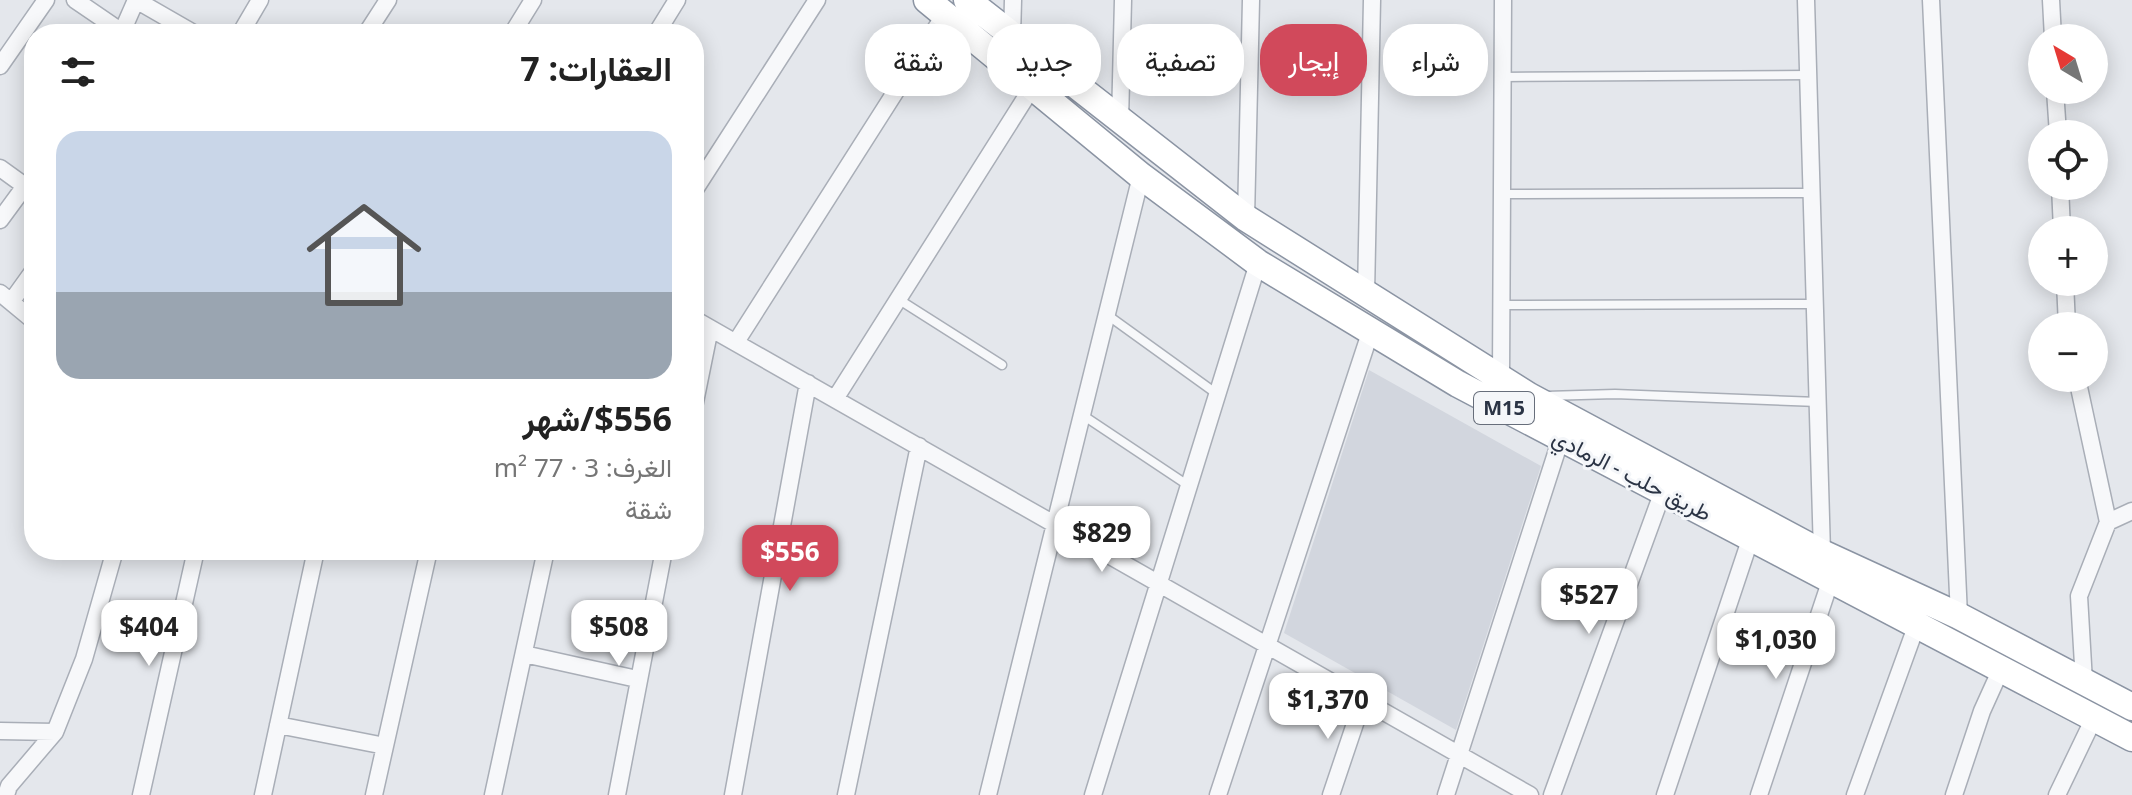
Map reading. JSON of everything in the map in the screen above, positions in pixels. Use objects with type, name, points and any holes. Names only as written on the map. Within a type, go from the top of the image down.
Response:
[{"type":"highway","name":"طريق حلب - الرمادي","points":[[946,5],[987,25]]},
{"type":"highway","name":"طريق حلب - الرمادي","points":[[946,5],[987,43]]},
{"type":"highway","name":"طريق حلب - الرمادي","points":[[1045,96],[1141,176],[1258,263],[1458,384],[2132,738]]},
{"type":"highway","name":"طريق حلب - الرمادي","points":[[1088,96],[1246,218],[1529,396],[1822,553],[1959,616],[2132,707]]},
{"type":"street","points":[[29,24],[46,0]]},
{"type":"street","points":[[75,0],[110,24]]},
{"type":"street","points":[[126,24],[136,0],[178,24]]},
{"type":"street","points":[[246,24],[260,0]]},
{"type":"street","points":[[372,24],[388,0]]},
{"type":"street","points":[[518,24],[533,0]]},
{"type":"street","points":[[662,24],[677,0]]},
{"type":"street","points":[[704,175],[817,0]]},
{"type":"street","points":[[1012,24],[1013,0]]},
{"type":"street","points":[[1120,121],[1123,0]]},
{"type":"street","points":[[1246,218],[1251,0]]},
{"type":"street","points":[[1366,294],[1372,0]]},
{"type":"street","points":[[1501,376],[1503,0]]},
{"type":"street","points":[[1806,0],[1822,553]]},
{"type":"street","points":[[1931,0],[1959,616]]},
{"type":"street","points":[[2051,0],[2052,24]]},
{"type":"street","points":[[736,342],[946,5]]},
{"type":"street","points":[[0,66],[24,32]]},
{"type":"street","points":[[835,399],[1027,96]]},
{"type":"street","points":[[0,168],[24,178]]},
{"type":"street","points":[[988,795],[1141,176]]},
{"type":"street","points":[[0,220],[24,187]]},
{"type":"street","points":[[1093,795],[1258,263]]},
{"type":"street","points":[[24,280],[5,298],[24,313]]},
{"type":"street","points":[[704,325],[1530,795]]},
{"type":"street","points":[[704,358],[710,328]]},
{"type":"street","points":[[1218,795],[1371,330]]},
{"type":"street","points":[[733,795],[808,383]]},
{"type":"street","points":[[2080,392],[2108,522],[2079,596],[2084,682]]},
{"type":"street","points":[[1446,795],[1561,438]]},
{"type":"street","points":[[846,795],[919,446]]},
{"type":"street","points":[[1552,795],[1663,491]]},
{"type":"street","points":[[2108,522],[2132,511]]},
{"type":"street","points":[[1665,795],[1751,537]]},
{"type":"street","points":[[6,795],[9,786],[55,732],[84,659],[112,560]]},
{"type":"street","points":[[141,795],[194,560]]},
{"type":"street","points":[[263,795],[314,560]]},
{"type":"street","points":[[374,795],[427,560]]},
{"type":"street","points":[[493,795],[544,560]]},
{"type":"street","points":[[617,795],[662,560]]},
{"type":"street","points":[[1759,795],[1831,579]]},
{"type":"street","points":[[1855,795],[1917,624]]},
{"type":"street","points":[[524,654],[637,679]]},
{"type":"street","points":[[1954,795],[1982,711],[2001,669]]},
{"type":"street","points":[[1331,795],[1363,700]]},
{"type":"street","points":[[2057,795],[2094,718]]},
{"type":"street","points":[[278,725],[385,746]]},
{"type":"street","points":[[0,731],[55,732]]},
{"type":"lane","points":[[1503,77],[1808,75]]},
{"type":"lane","points":[[1502,194],[1812,193]]},
{"type":"lane","points":[[898,299],[1002,365]]},
{"type":"lane","points":[[1501,305],[1815,304]]},
{"type":"lane","points":[[1106,314],[1217,394]]},
{"type":"lane","points":[[1529,396],[1615,394],[1818,402]]},
{"type":"lane","points":[[1080,414],[1189,486]]},
{"type":"shaded area","points":[[1369,370],[1541,466],[1456,730],[1284,633]]}]
